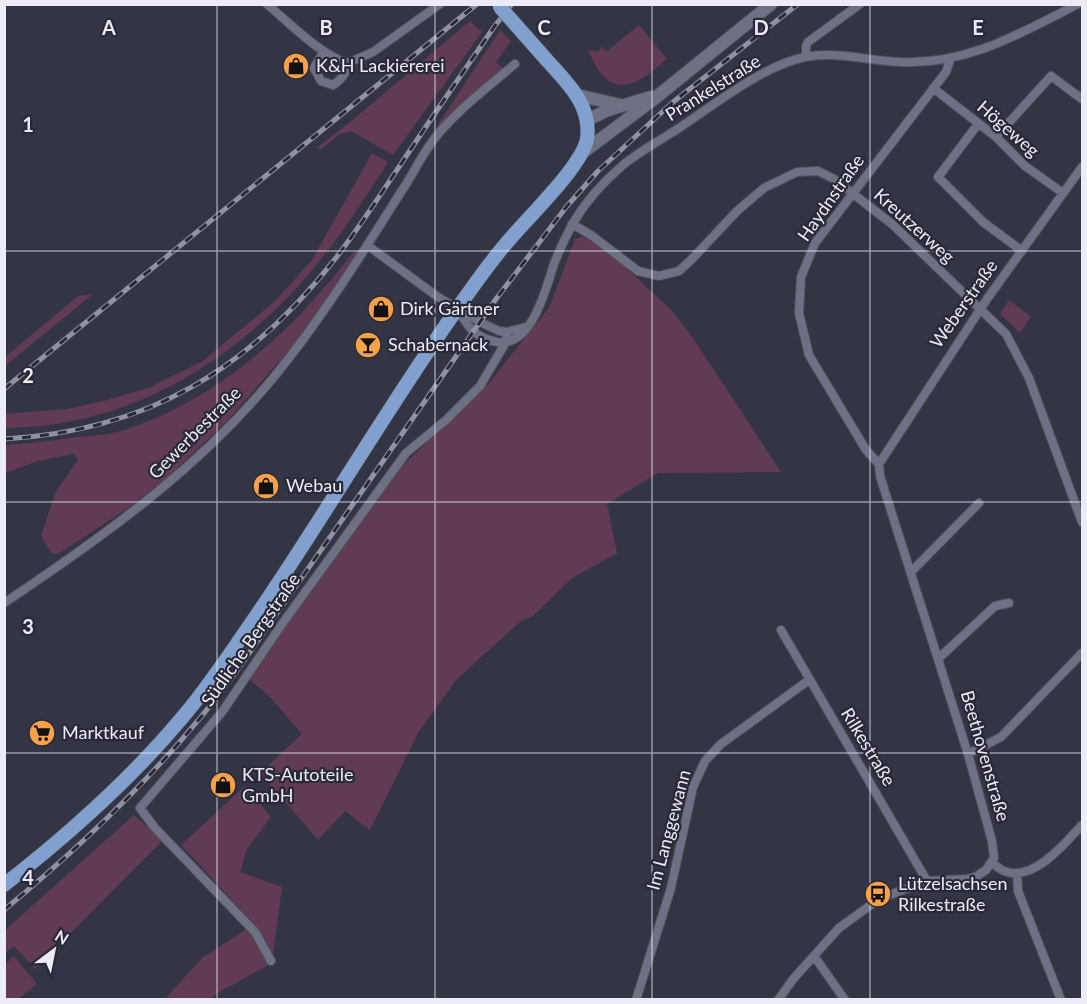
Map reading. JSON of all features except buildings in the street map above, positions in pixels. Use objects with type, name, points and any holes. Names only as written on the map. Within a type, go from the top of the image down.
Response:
[{"type":"main road","points":[[5,884],[113,792],[161,741],[204,690],[270,595],[456,309],[503,247],[568,174],[581,154],[587,138],[587,120],[583,105],[577,95],[497,4]]},
{"type":"main road","points":[[581,154],[660,94],[771,4]]},
{"type":"main road","points":[[587,120],[660,94]]},
{"type":"main road","points":[[577,95],[625,105]]},
{"type":"main road","points":[[587,120],[603,122],[626,120]]},
{"type":"street","points":[[267,4],[324,51],[348,63],[373,52],[440,4]]},
{"type":"street","points":[[806,56],[808,42],[860,4]]},
{"type":"street","name":"Prankelstraße","points":[[506,342],[519,336],[528,327],[542,302],[555,262],[572,224],[589,199],[624,164],[750,81],[806,56],[898,62],[950,60],[992,48],[1078,4]]},
{"type":"street","points":[[324,51],[314,68],[321,81],[333,85],[346,72],[348,63]]},
{"type":"street","name":"Haydnstraße","points":[[879,464],[867,450],[809,355],[799,313],[801,277],[815,243],[946,72],[950,60]]},
{"type":"street","name":"Gewerbestraße","points":[[4,603],[103,536],[165,488],[223,433],[290,357],[336,293],[432,141],[464,108],[515,64]]},
{"type":"street","points":[[996,137],[1051,76],[1083,99]]},
{"type":"street","name":"Högeweg","points":[[933,88],[996,137],[1025,166],[1063,193]]},
{"type":"street","points":[[978,124],[938,177],[984,222],[1022,251]]},
{"type":"street","name":"Weberstraße","points":[[879,464],[979,309],[1083,167]]},
{"type":"street","name":"Kreutzerweg","points":[[572,224],[591,235],[638,271],[659,276],[679,270],[737,211],[765,188],[797,172],[818,171],[834,179],[892,225],[1006,334],[1014,345],[1048,425],[1083,522]]},
{"type":"street","points":[[367,246],[456,309],[499,331],[507,332],[528,327]]},
{"type":"street","points":[[456,309],[469,329],[489,340],[506,342]]},
{"type":"street","name":"Südliche Bergstraße","points":[[271,960],[255,932],[156,828],[140,808],[222,712],[282,624],[406,453],[446,420],[480,386],[506,342],[507,332]]},
{"type":"street","name":"Beethovenstraße","points":[[879,464],[880,476],[968,754],[992,842],[994,858],[992,863]]},
{"type":"street","points":[[911,572],[979,503]]},
{"type":"street","points":[[939,658],[995,606],[1009,603]]},
{"type":"street","name":"Rilkestraße","points":[[781,630],[927,881]]},
{"type":"street","points":[[968,754],[1001,737],[1083,653]]},
{"type":"street","name":"Im Langgewann","points":[[636,999],[671,888],[693,787],[705,761],[721,744],[809,680]]},
{"type":"street","points":[[778,999],[839,928],[879,899],[927,881],[969,879],[986,870],[992,863],[1003,871],[1017,873],[1032,869],[1052,857],[1083,825]]},
{"type":"street","points":[[1017,873],[1018,891],[1061,999]]},
{"type":"street","points":[[814,956],[845,999]]},
{"type":"shaded area","points":[[470,21],[482,32],[393,155],[351,131],[340,134],[321,149],[316,148],[349,123]]},
{"type":"shaded area","points":[[639,25],[667,59],[648,75],[633,83],[625,85],[609,81],[599,71],[588,50],[597,51],[602,47],[606,52]]},
{"type":"shaded area","points":[[500,30],[511,41],[496,62],[503,68],[428,140]]},
{"type":"shaded area","points":[[372,153],[388,162],[328,251],[287,298],[254,329],[218,357],[179,382],[138,401],[96,416],[51,425],[5,428],[5,414],[67,409],[107,400],[148,388],[203,361],[275,301],[312,260]]},
{"type":"shaded area","points":[[588,235],[672,311],[691,335],[781,472],[658,473],[607,504],[617,553],[571,579],[533,616],[521,621],[457,679],[418,733],[370,830],[345,811],[318,840],[260,773],[302,734],[270,697],[248,678],[401,467],[488,384],[549,308],[575,239]]},
{"type":"shaded area","points":[[355,250],[358,253],[305,332],[227,421],[167,478],[127,509],[58,554],[52,554],[41,536],[56,491],[78,460],[74,454],[38,461],[5,473],[5,445],[117,432],[153,419],[188,402],[220,383],[279,335],[306,308]]},
{"type":"shaded area","points":[[93,294],[5,366],[5,357],[78,296]]},
{"type":"shaded area","points":[[1009,300],[1031,317],[1020,333],[1000,314]]},
{"type":"shaded area","points":[[245,786],[271,817],[247,849],[240,872],[282,887],[272,963],[210,999],[164,1000],[202,958],[254,924],[181,845]]},
{"type":"shaded area","points":[[134,815],[163,840],[35,969],[14,946],[5,953],[4,931]]},
{"type":"shaded area","points":[[14,956],[37,984],[18,999],[5,999],[5,964]]},
{"type":"railway","points":[[4,389],[477,4]]},
{"type":"railway","points":[[4,439],[56,434],[104,423],[149,408],[191,388],[230,363],[267,333],[302,298],[344,247],[512,4]]},
{"type":"railway","points":[[4,910],[67,856],[128,798],[211,705],[496,299],[567,206],[598,171],[673,102],[798,4]]},
{"type":"place","name":"K&H Lackiererei","points":[[296,66]]},
{"type":"place","name":"Dirk Gärtner","points":[[381,309]]},
{"type":"place","name":"Schabernack","points":[[368,345]]},
{"type":"place","name":"Webau","points":[[266,486]]},
{"type":"place","name":"Marktkauf","points":[[42,733]]},
{"type":"place","name":"KTS-Autoteile GmbH","points":[[223,785]]},
{"type":"place","name":"Lützelsachsen Rilkestraße","points":[[878,894]]}]
